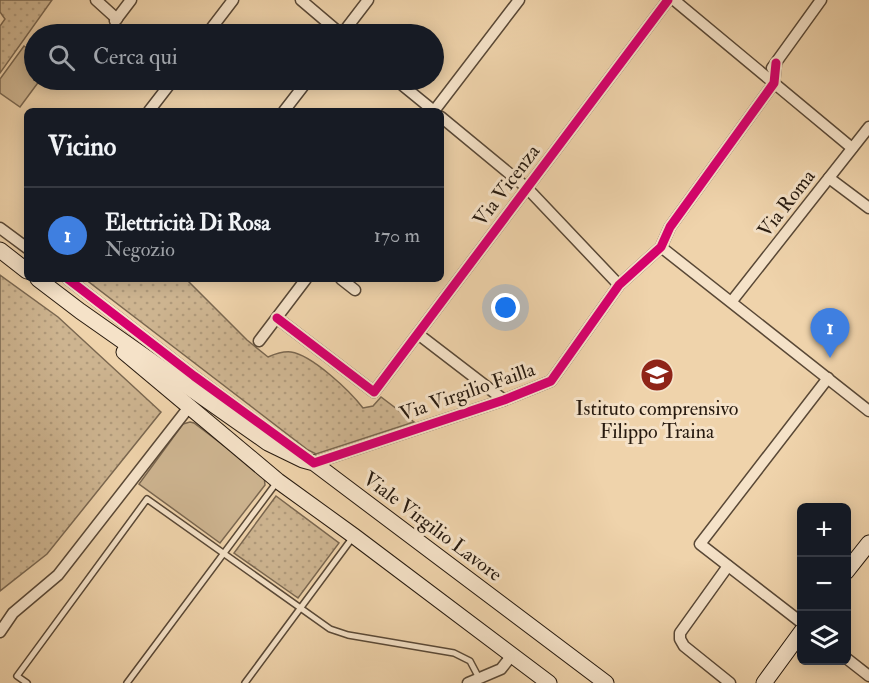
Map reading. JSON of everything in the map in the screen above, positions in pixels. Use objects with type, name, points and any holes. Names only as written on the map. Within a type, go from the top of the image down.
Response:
[{"type":"street","points":[[96,0],[116,20],[131,0]]},
{"type":"street","points":[[215,24],[233,0]]},
{"type":"street","points":[[301,0],[329,24]]},
{"type":"street","points":[[349,24],[368,0]]},
{"type":"street","points":[[436,108],[519,0]]},
{"type":"street","name":"Via Vicenza","points":[[277,318],[374,392],[668,0]]},
{"type":"street","points":[[674,0],[852,148]]},
{"type":"street","points":[[770,80],[776,63],[821,0]]},
{"type":"street","name":"Via Virgilio Failla","points":[[314,463],[504,400],[551,381],[619,285],[661,247],[670,227],[770,80]]},
{"type":"street","points":[[151,108],[165,90]]},
{"type":"street","points":[[286,108],[300,90]]},
{"type":"street","points":[[408,90],[430,108]]},
{"type":"street","points":[[444,120],[526,188],[619,285]]},
{"type":"street","name":"Via Roma","points":[[732,301],[869,127]]},
{"type":"street","points":[[829,178],[869,208]]},
{"type":"street","points":[[0,228],[24,246]]},
{"type":"street","points":[[661,247],[869,411]]},
{"type":"street","points":[[0,250],[24,269]]},
{"type":"street","name":"Viale Virgilio Lavore","points":[[42,282],[268,443],[314,463],[606,683]]},
{"type":"street","points":[[72,282],[194,376],[314,463]]},
{"type":"street","points":[[259,341],[304,282]]},
{"type":"street","points":[[345,282],[355,290]]},
{"type":"street","name":"Viale Virgilio Lavore","points":[[80,311],[140,366],[278,481],[549,683]]},
{"type":"street","points":[[418,334],[504,400]]},
{"type":"street","points":[[797,620],[700,544],[828,378]]},
{"type":"street","points":[[0,632],[13,613],[58,575],[189,407]]},
{"type":"street","points":[[851,566],[869,543]]},
{"type":"street","points":[[728,566],[680,633],[680,639],[684,646],[730,683]]},
{"type":"street","points":[[764,683],[797,637]]},
{"type":"street","points":[[468,683],[501,669],[512,655]]},
{"type":"street","points":[[851,662],[869,676]]},
{"type":"lane","points":[[127,683],[278,481]]},
{"type":"lane","points":[[27,683],[17,676],[147,499],[330,629],[348,635],[463,656],[470,661],[479,678]]},
{"type":"lane","points":[[245,683],[354,536]]},
{"type":"shaded area","points":[[0,0],[52,0],[35,24],[24,24],[24,39],[0,73],[0,26],[5,19],[0,12]]},
{"type":"shaded area","points":[[24,46],[24,90],[33,90],[20,107],[0,93],[0,79]]},
{"type":"shaded area","points":[[0,275],[58,317],[161,412],[47,554],[0,591]]},
{"type":"shaded area","points":[[89,282],[189,282],[247,340],[268,357],[285,352],[300,355],[330,375],[363,408],[373,406],[381,397],[414,422],[316,454]]},
{"type":"shaded area","points":[[190,422],[264,476],[265,485],[220,543],[139,484],[183,424]]},
{"type":"shaded area","points":[[276,496],[339,543],[298,598],[234,553]]},
{"type":"cycle path","points":[[277,318],[374,392],[668,0]]},
{"type":"cycle path","points":[[72,282],[194,376],[314,463],[504,400],[551,381],[619,285],[661,247],[670,227],[774,83],[776,63]]},
{"type":"place","name":"Elettricità Di Rosa","points":[[830,358]]},
{"type":"place","name":"Istituto comprensivo Filippo Traina","points":[[657,375]]}]
